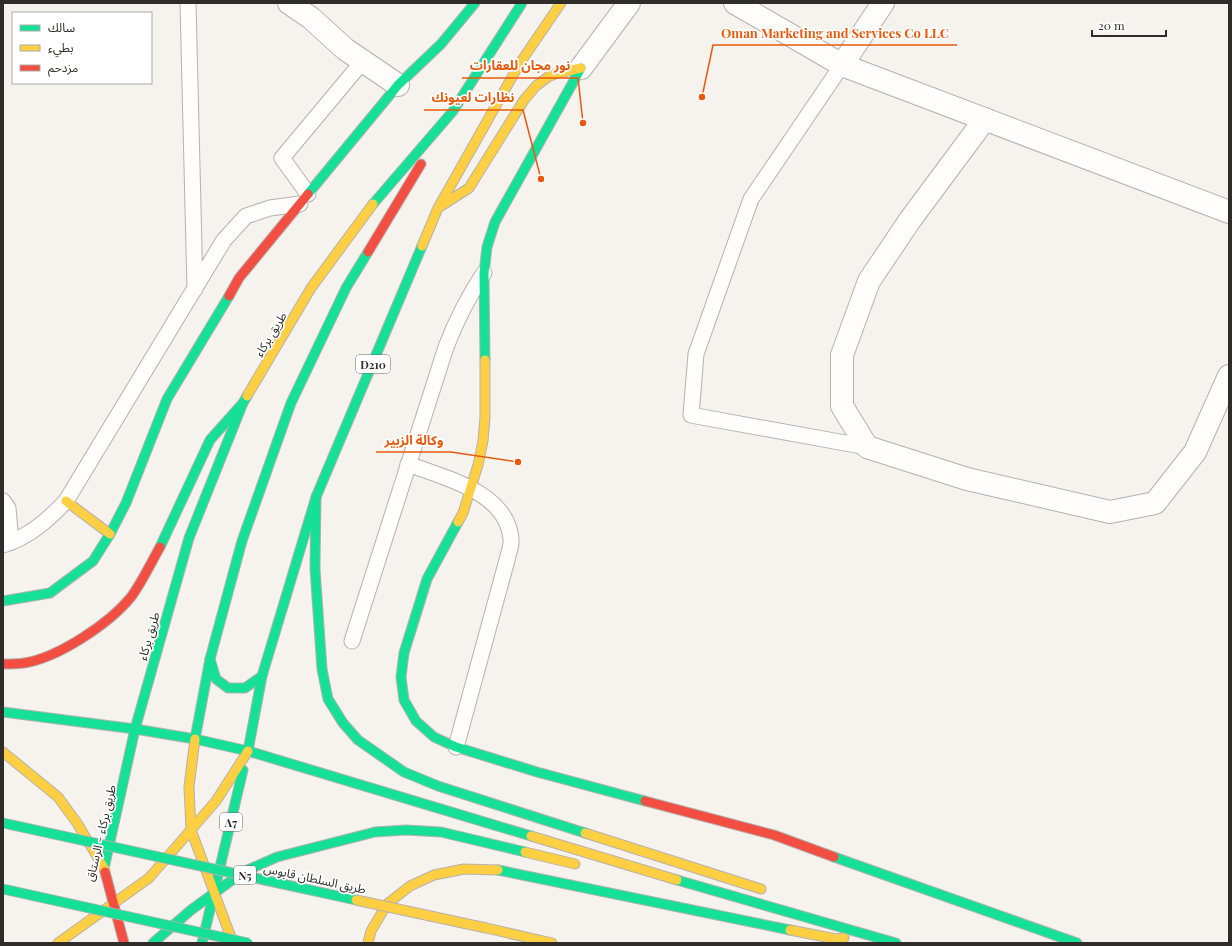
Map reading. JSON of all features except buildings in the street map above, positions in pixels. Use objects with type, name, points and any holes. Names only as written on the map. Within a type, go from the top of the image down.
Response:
[{"type":"main road","points":[[3,601],[50,593],[93,561],[110,534],[126,503],[167,398],[239,278],[398,85],[442,44],[475,3]]},
{"type":"main road","name":"طريق بركاء","points":[[135,729],[189,538],[243,404],[311,288],[373,204],[453,111],[522,3]]},
{"type":"main road","name":"D210","points":[[248,751],[262,676],[316,497],[438,208],[520,63],[561,3]]},
{"type":"main road","points":[[438,208],[469,188],[534,86],[548,76],[564,70],[580,68]]},
{"type":"main road","points":[[580,68],[495,222],[487,247],[484,273],[485,417],[483,441],[478,465],[463,513],[438,558],[425,586],[404,653],[401,677],[404,700],[416,721],[434,737],[456,747],[537,772],[774,835],[1077,943]]},
{"type":"main road","points":[[233,943],[192,830],[189,787],[195,739],[210,659],[242,541],[291,404],[346,288],[453,111]]},
{"type":"main road","points":[[3,664],[25,663],[56,653],[74,643],[111,618],[132,596],[164,540],[210,440],[243,404]]},
{"type":"main road","points":[[316,497],[315,569],[322,669],[328,699],[343,723],[358,740],[404,772],[438,786],[769,892]]},
{"type":"main road","points":[[66,501],[110,534]]},
{"type":"main road","points":[[210,659],[216,679],[228,688],[245,688],[262,676]]},
{"type":"main road","points":[[3,712],[135,729],[195,739],[248,751],[659,875],[896,943]]},
{"type":"main road","name":"طريق بركاء - الرستاق","points":[[99,889],[135,729]]},
{"type":"main road","points":[[58,943],[149,878],[216,801],[248,751]]},
{"type":"main road","name":"A7","points":[[202,943],[248,751]]},
{"type":"main road","points":[[3,752],[58,797],[77,823],[104,868],[124,943]]},
{"type":"main road","name":"طريق السلطان قابوس","points":[[3,823],[552,943]]},
{"type":"main road","points":[[153,943],[191,910],[243,872],[277,857],[375,832],[406,830],[441,832],[584,866]]},
{"type":"main road","points":[[368,943],[371,931],[387,904],[410,886],[434,875],[464,869],[503,870],[836,939],[871,935]]},
{"type":"main road","points":[[622,873],[659,875]]},
{"type":"main road","points":[[3,889],[248,943]]},
{"type":"main road","points":[[90,930],[96,904]]},
{"type":"main road","points":[[820,912],[871,935]]},
{"type":"street","points":[[289,3],[311,18],[344,49],[398,85]]},
{"type":"street","points":[[580,68],[629,3]]},
{"type":"street","points":[[735,3],[842,65],[1229,212]]},
{"type":"street","points":[[842,65],[883,3]]},
{"type":"street","points":[[985,119],[910,220],[869,281],[842,355],[842,406],[867,447],[966,479],[1110,512],[1155,503],[1195,452],[1229,376]]},
{"type":"lane","points":[[188,3],[195,289]]},
{"type":"lane","points":[[3,501],[8,508],[7,544],[32,532],[50,518],[66,501],[224,240],[246,216],[304,199],[282,158],[363,61]]},
{"type":"lane","points":[[842,65],[751,200],[696,354],[691,415],[867,447]]},
{"type":"lane","points":[[352,641],[446,347],[453,328],[469,296],[484,273]]},
{"type":"lane","points":[[408,464],[471,488],[493,503],[506,520],[511,540],[507,560],[456,747]]},
{"type":"traffic: fast","points":[[308,194],[398,85],[441,44],[475,3]]},
{"type":"traffic: fast","points":[[373,204],[453,111],[522,3]]},
{"type":"traffic: fast","points":[[485,360],[484,273],[487,247],[495,222],[581,68]]},
{"type":"traffic: fast","points":[[248,751],[262,676],[316,497],[422,246]]},
{"type":"traffic: fast","points":[[195,739],[210,659],[242,541],[291,403],[346,288],[368,252]]},
{"type":"traffic: fast","points":[[3,601],[50,593],[93,561],[110,534],[126,503],[167,399],[229,296]]},
{"type":"traffic: fast","points":[[135,729],[189,538],[247,396]]},
{"type":"traffic: fast","points":[[160,547],[210,440],[243,403]]},
{"type":"traffic: fast","points":[[316,497],[315,569],[322,669],[328,699],[343,723],[358,740],[404,772],[438,786],[585,833]]},
{"type":"traffic: fast","points":[[458,522],[427,579],[404,653],[401,677],[404,700],[416,721],[434,737],[456,747],[537,772],[645,801]]},
{"type":"traffic: fast","points":[[210,659],[216,679],[228,688],[245,688],[262,676]]},
{"type":"traffic: fast","points":[[3,712],[135,729],[195,739],[248,751],[531,836]]},
{"type":"traffic: fast","points":[[105,864],[135,729]]},
{"type":"traffic: fast","points":[[202,943],[243,770]]},
{"type":"traffic: fast","points":[[3,823],[356,900]]},
{"type":"traffic: fast","points":[[153,943],[191,910],[243,872],[277,857],[375,832],[406,830],[441,832],[525,852]]},
{"type":"traffic: fast","points":[[834,857],[1077,943]]},
{"type":"traffic: fast","points":[[498,870],[790,930]]},
{"type":"traffic: fast","points":[[677,880],[896,943]]},
{"type":"traffic: fast","points":[[3,889],[248,943]]},
{"type":"traffic: slow","points":[[422,246],[438,208],[520,63],[561,3]]},
{"type":"traffic: slow","points":[[441,206],[469,188],[524,100],[536,86],[548,77],[555,74],[581,68]]},
{"type":"traffic: slow","points":[[247,396],[311,288],[373,204]]},
{"type":"traffic: slow","points":[[458,522],[463,513],[478,465],[483,441],[485,417],[485,360]]},
{"type":"traffic: slow","points":[[66,501],[110,534]]},
{"type":"traffic: slow","points":[[195,739],[189,787],[191,830],[233,943]]},
{"type":"traffic: slow","points":[[58,943],[149,878],[216,801],[248,751]]},
{"type":"traffic: slow","points":[[3,752],[58,797],[77,823],[105,872]]},
{"type":"traffic: slow","points":[[585,833],[761,889]]},
{"type":"traffic: slow","points":[[531,836],[677,880]]},
{"type":"traffic: slow","points":[[525,852],[575,864]]},
{"type":"traffic: slow","points":[[368,943],[371,931],[387,904],[410,886],[434,875],[464,869],[498,870]]},
{"type":"traffic: slow","points":[[356,900],[486,928]]},
{"type":"traffic: slow","points":[[486,928],[552,943]]},
{"type":"traffic: slow","points":[[790,930],[836,939],[844,938]]},
{"type":"traffic: jam","points":[[368,252],[421,164]]},
{"type":"traffic: jam","points":[[229,296],[239,278],[308,194]]},
{"type":"traffic: jam","points":[[3,664],[16,664],[37,660],[67,647],[97,628],[122,607],[135,592],[160,547]]},
{"type":"traffic: jam","points":[[645,801],[774,835],[834,857]]},
{"type":"traffic: jam","points":[[105,872],[124,943]]},
{"type":"place","name":"Oman Marketing and Services Co LLC","points":[[702,97]]},
{"type":"place","name":"نور مجان للعقارات","points":[[583,123]]},
{"type":"place","name":"نظارات لعيونك","points":[[541,179]]},
{"type":"place","name":"وكالة الزبير","points":[[518,462]]}]
